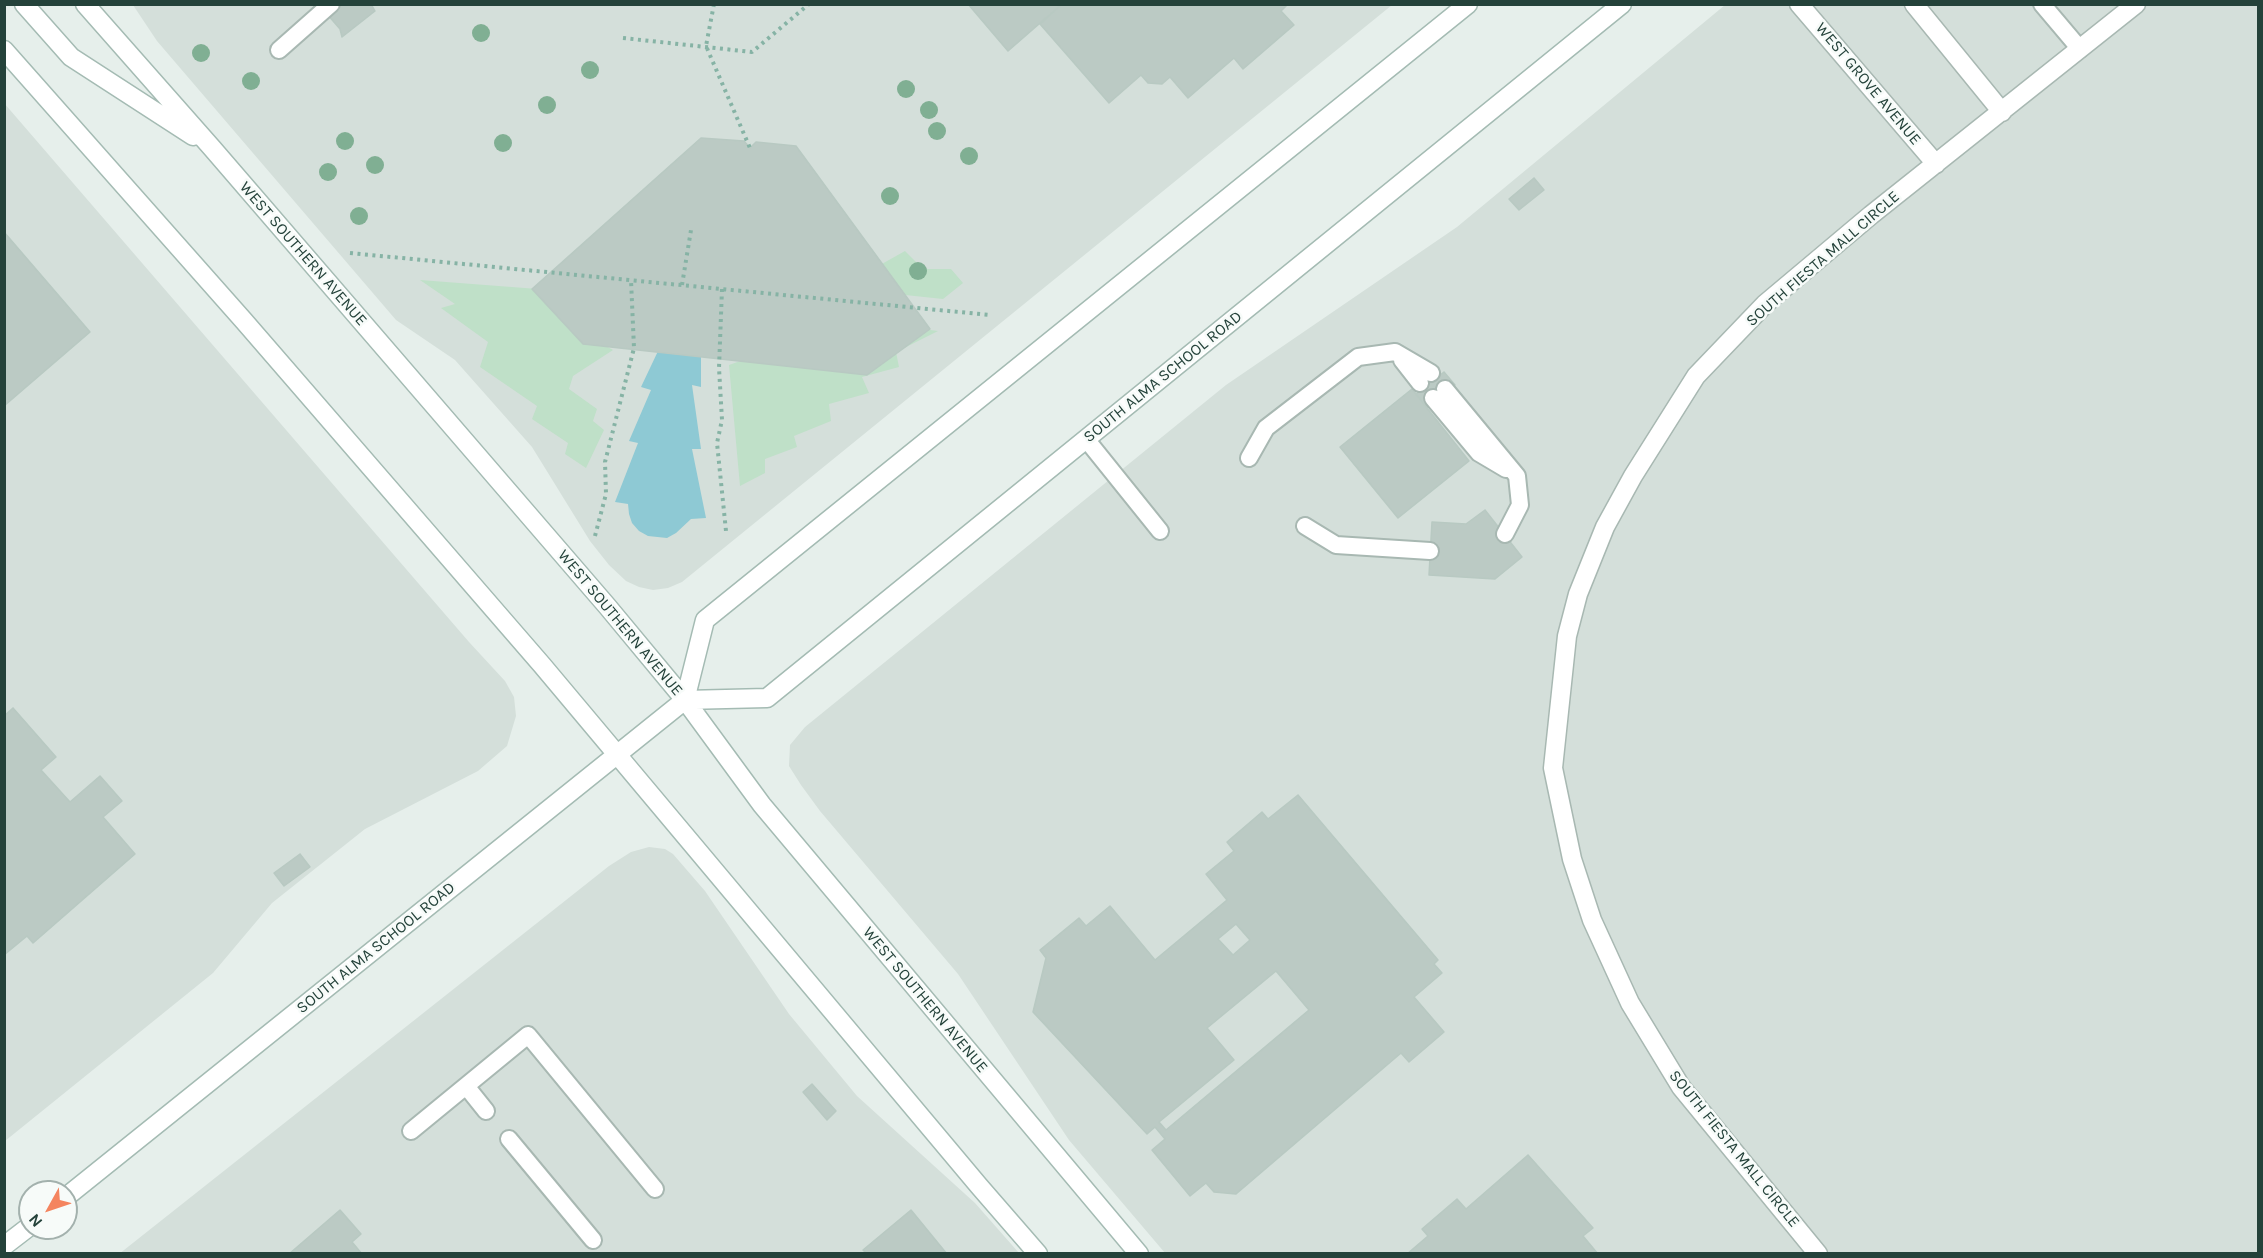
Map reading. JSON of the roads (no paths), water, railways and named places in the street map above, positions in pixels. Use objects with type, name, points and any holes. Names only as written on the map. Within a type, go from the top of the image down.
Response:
[{"type":"main road","points":[[24,4],[71,57],[212,148]]},
{"type":"main road","name":"WEST SOUTHERN AVENUE","points":[[85,4],[212,148],[685,700],[762,805],[1139,1254]]},
{"type":"main road","points":[[685,700],[705,620],[1468,4]]},
{"type":"main road","name":"SOUTH ALMA SCHOOL ROAD","points":[[78,1187],[685,700],[767,698],[1622,4]]},
{"type":"main road","name":"WEST GROVE AVENUE","points":[[1799,4],[1936,164]]},
{"type":"main road","points":[[1914,4],[2002,112]]},
{"type":"main road","name":"SOUTH FIESTA MALL CIRCLE","points":[[1818,1254],[1681,1087],[1630,1003],[1592,920],[1572,860],[1553,768],[1567,636],[1578,594],[1605,527],[1633,476],[1696,376],[1765,304],[2136,4]]},
{"type":"main road","points":[[4,50],[244,321],[617,754],[1038,1254]]},
{"type":"main road","points":[[4,1246],[18,1235]]},
{"type":"lane","points":[[279,50],[331,4]]},
{"type":"lane","points":[[2042,4],[2080,49]]},
{"type":"lane","points":[[1250,458],[1266,428],[1358,357],[1395,352],[1426,378]]},
{"type":"lane","points":[[1439,394],[1479,453],[1517,476],[1520,505],[1505,534]]},
{"type":"lane","points":[[1086,439],[1160,531]]},
{"type":"lane","points":[[1305,526],[1336,545],[1430,551]]},
{"type":"lane","points":[[411,1131],[528,1035],[655,1189]]},
{"type":"lane","points":[[466,1086],[486,1112]]},
{"type":"lane","points":[[509,1139],[593,1240]]},
{"type":"water","points":[[701,343],[701,387],[692,385],[701,449],[692,449],[706,518],[691,519],[667,538],[648,536],[632,523],[628,504],[615,502],[638,443],[629,441],[651,390],[641,387],[659,349]]}]
